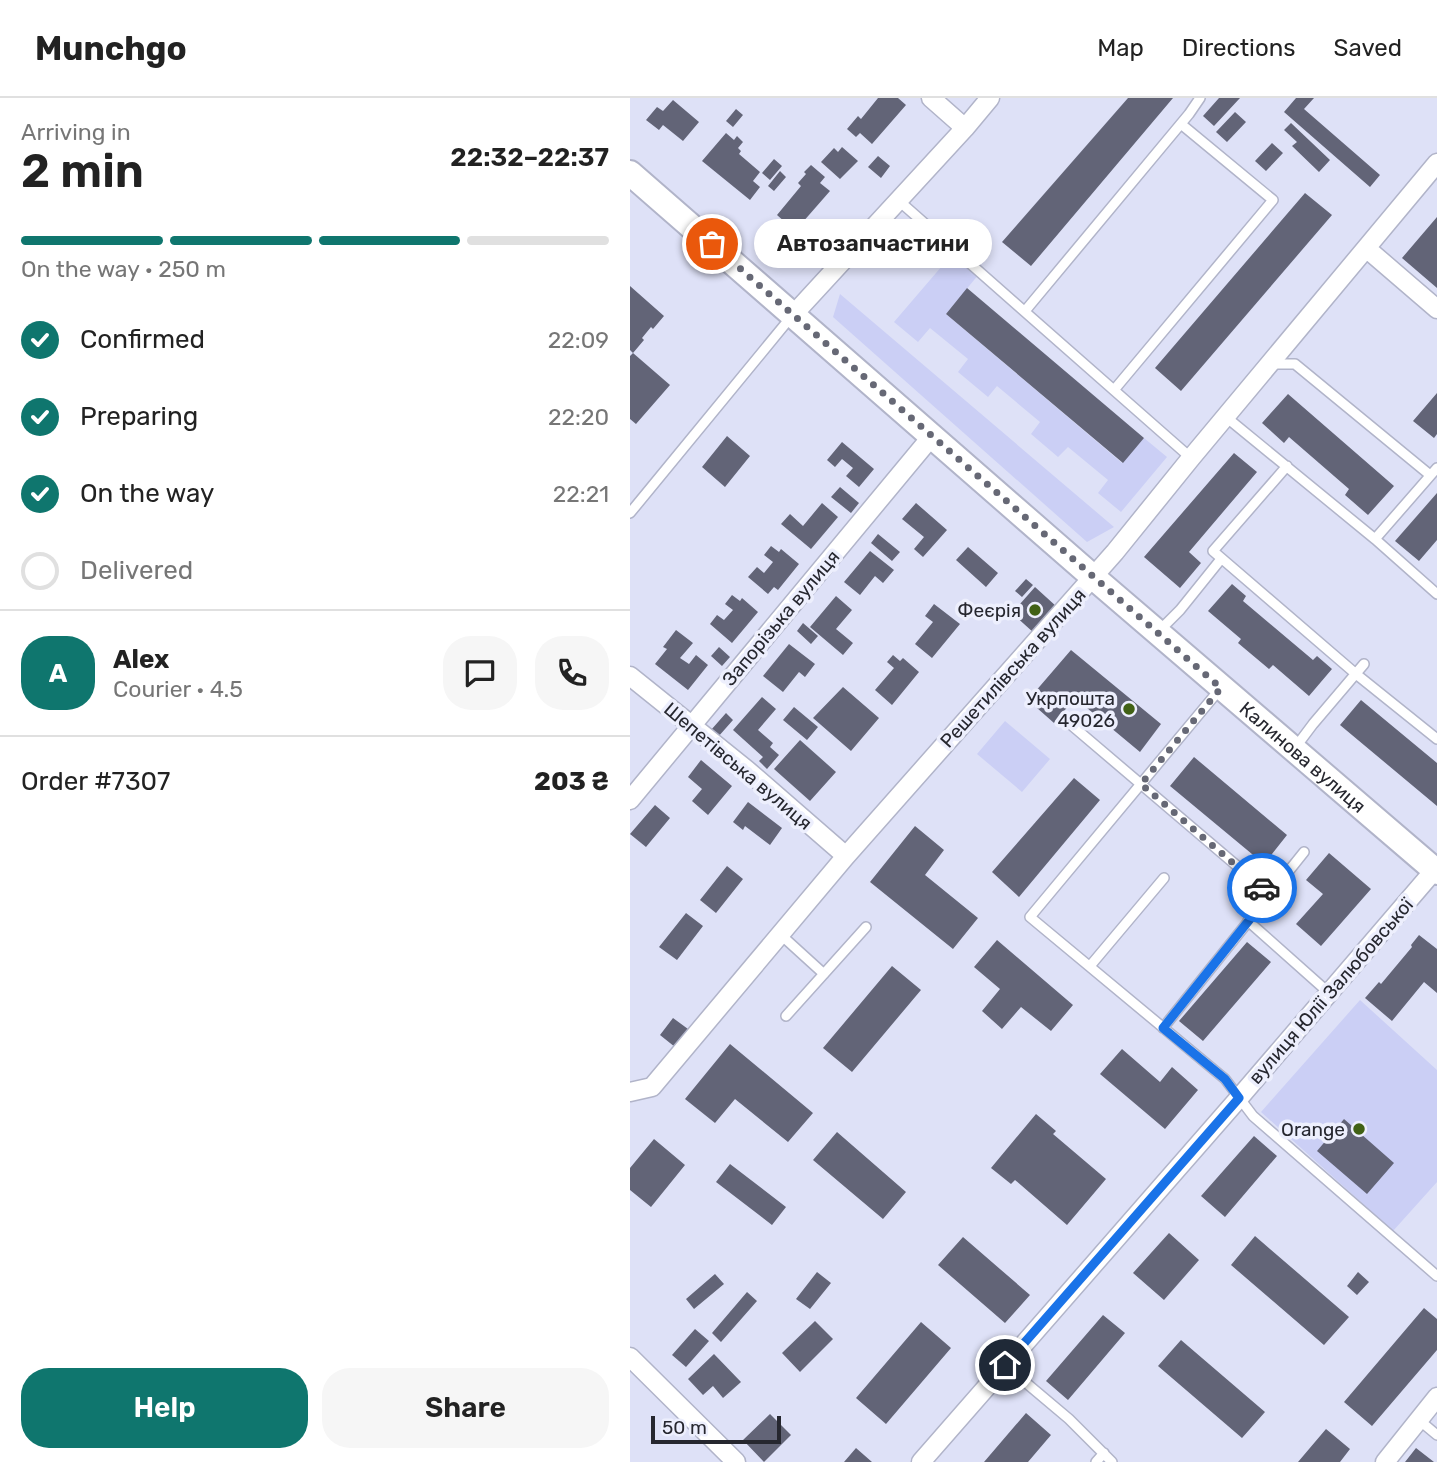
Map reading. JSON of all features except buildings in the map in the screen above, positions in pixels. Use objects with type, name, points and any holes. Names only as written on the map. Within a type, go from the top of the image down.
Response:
[{"type":"main road","name":"Калинова вулиця","points":[[630,173],[1221,688],[1436,869]]},
{"type":"street","points":[[931,98],[965,128]]},
{"type":"street","points":[[793,315],[990,98]]},
{"type":"street","name":"Решетилівська вулиця","points":[[630,1092],[652,1087],[846,856],[1093,577],[1437,163]]},
{"type":"street","points":[[1366,248],[1437,309]]},
{"type":"street","name":"Запорізька вулиця","points":[[630,800],[932,436]]},
{"type":"street","name":"Шепетівська вулиця","points":[[630,676],[747,770],[846,856]]},
{"type":"street","name":"вулиця Юлії Залюбовської","points":[[921,1462],[1436,869]]},
{"type":"street","points":[[630,1357],[736,1462]]},
{"type":"street","points":[[1385,1462],[1437,1397]]},
{"type":"lane","points":[[1025,311],[1200,98]]},
{"type":"lane","points":[[1114,390],[1273,200],[1181,124]]},
{"type":"lane","points":[[898,200],[1191,458]]},
{"type":"lane","points":[[631,508],[793,315]]},
{"type":"lane","points":[[1269,364],[1295,364],[1434,471],[1375,539]]},
{"type":"lane","points":[[1226,417],[1375,539],[1437,594]]},
{"type":"lane","points":[[1287,466],[1213,551],[1356,674],[1437,739]]},
{"type":"lane","points":[[1158,632],[1180,610],[1221,559]]},
{"type":"lane","points":[[1294,750],[1364,664]]},
{"type":"lane","points":[[1221,688],[1030,917],[1225,1079],[1253,1116],[1437,1276]]},
{"type":"lane","points":[[1069,723],[1270,894]]},
{"type":"lane","points":[[1163,1028],[1304,852]]},
{"type":"lane","points":[[1090,966],[1164,877]]},
{"type":"lane","points":[[1248,921],[1329,993]]},
{"type":"lane","points":[[786,1016],[866,927]]},
{"type":"lane","points":[[780,934],[824,974]]},
{"type":"lane","points":[[1005,1365],[1069,1419],[1112,1462]]},
{"type":"lane","points":[[1419,1420],[1437,1435]]},
{"type":"lane","points":[[1096,1462],[1104,1453]]},
{"type":"shaded area","points":[[954,252],[979,274],[946,314],[1122,463],[1144,438],[1167,457],[1121,512],[1098,493],[1108,480],[1068,447],[1058,457],[1031,434],[1040,422],[997,386],[988,397],[958,372],[968,359],[930,328],[918,342],[894,322]]},
{"type":"shaded area","points":[[840,294],[1114,527],[1087,542],[833,317]]},
{"type":"shaded area","points":[[1005,721],[1050,759],[1022,792],[977,754]]},
{"type":"shaded area","name":"Orange","points":[[1360,1000],[1437,1070],[1437,1182],[1393,1231],[1261,1112]]},
{"type":"way so far","points":[[712,244],[1221,688],[1141,784],[1262,888]]},
{"type":"place","name":"Автозапчастини","points":[[712,244]]},
{"type":"place","name":"Феєрія","points":[[1035,610]]},
{"type":"place","name":"Укрпошта 49026","points":[[1129,709]]},
{"type":"place","name":"Orange","points":[[1359,1129]]},
{"type":"route","points":[[1005,1365],[1239,1098],[1225,1079],[1163,1028],[1270,894],[1262,888]]}]
